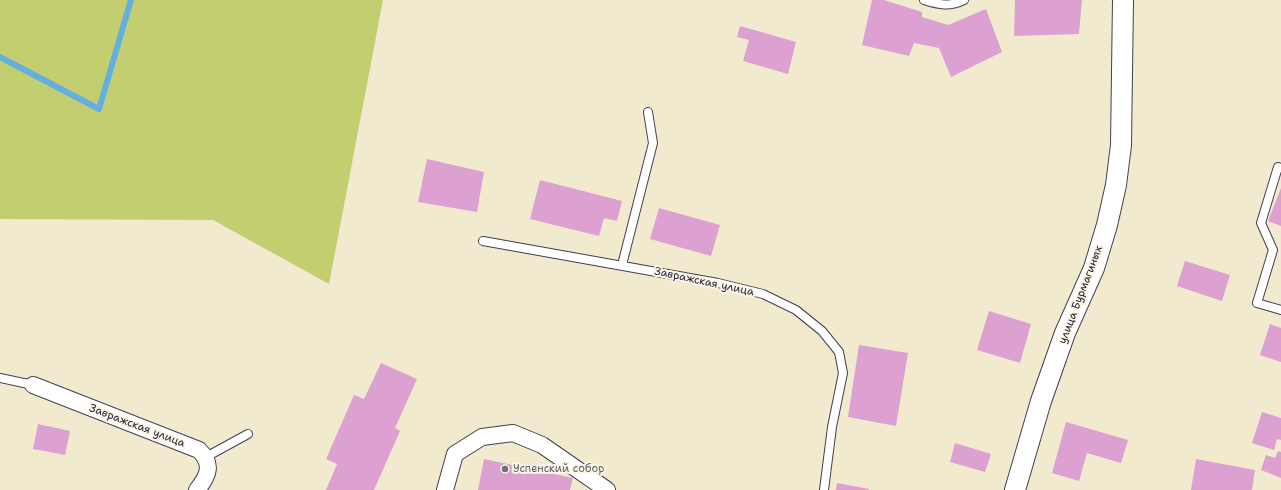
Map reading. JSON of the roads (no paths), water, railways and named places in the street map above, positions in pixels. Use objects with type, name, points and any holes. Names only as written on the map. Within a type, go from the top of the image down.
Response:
[{"type":"street","name":"улица Бурмагиных","points":[[1015,490],[1049,379],[1065,334],[1094,268],[1107,226],[1116,185],[1121,145],[1123,0]]},
{"type":"street","name":"Завражская улица","points":[[33,385],[199,450],[206,457]]},
{"type":"street","points":[[445,490],[455,454],[482,437],[513,433],[542,445],[607,490]]},
{"type":"street","points":[[197,490],[206,478],[208,467],[206,457]]},
{"type":"lane","points":[[924,0],[942,5],[953,5],[964,0]]},
{"type":"lane","points":[[622,265],[653,143],[648,112]]},
{"type":"lane","points":[[1281,168],[1278,167],[1261,223],[1273,250],[1257,303],[1281,310]]},
{"type":"lane","name":"Завражская улица","points":[[483,241],[718,283],[763,294],[796,310],[822,331],[839,352],[843,373],[832,428],[824,490]]},
{"type":"lane","points":[[0,378],[33,385]]},
{"type":"lane","points":[[206,457],[248,434]]},
{"type":"waterway","points":[[0,57],[99,109],[131,0]]},
{"type":"place","name":"Успенский собор","points":[[505,469]]}]
